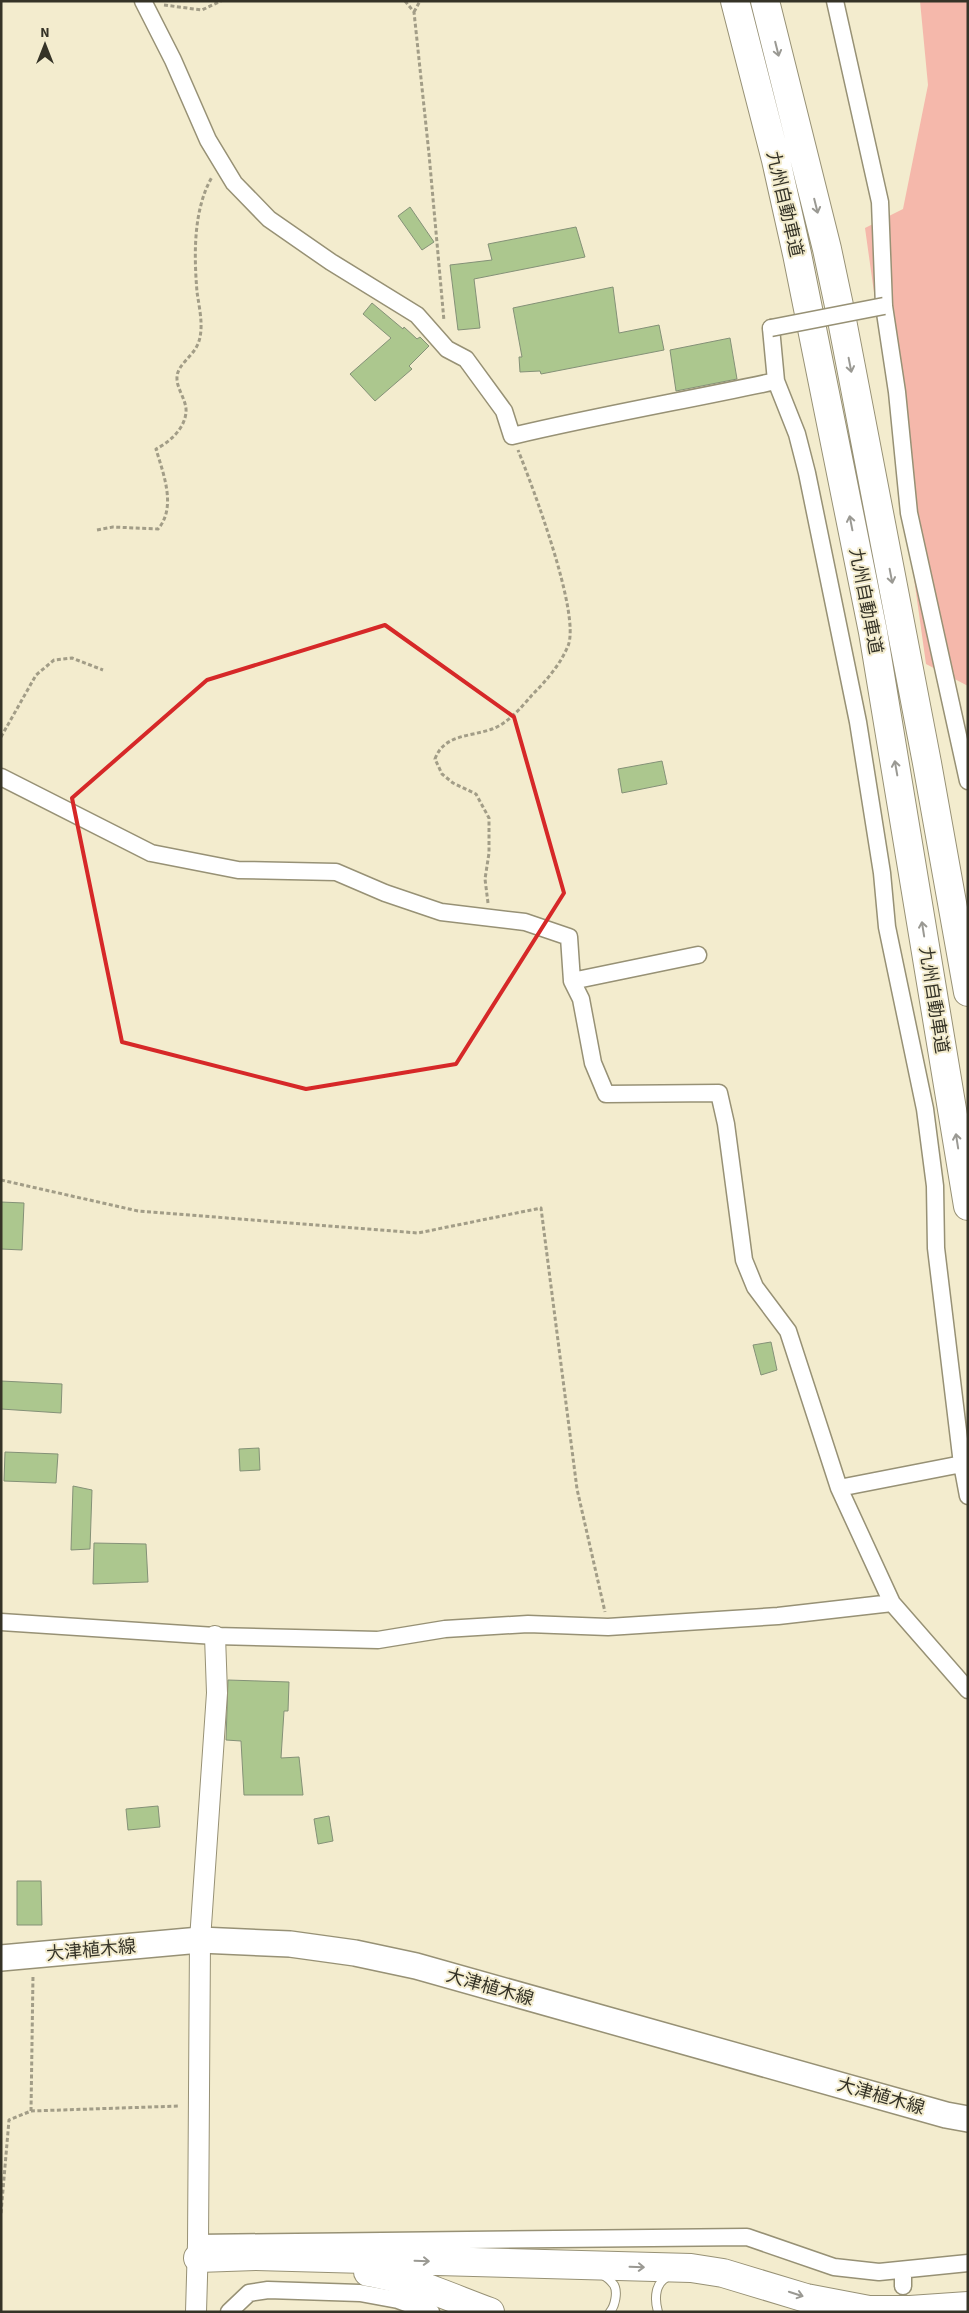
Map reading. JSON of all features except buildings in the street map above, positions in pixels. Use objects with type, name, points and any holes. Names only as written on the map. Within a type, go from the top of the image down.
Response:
[{"type":"highway","name":"九州自動車道","points":[[735,1],[776,160],[795,244],[871,622],[968,1206]]},
{"type":"highway","name":"九州自動車道","points":[[765,1],[827,250],[839,306],[927,763],[968,992]]},
{"type":"highway","points":[[198,2250],[256,2256],[691,2268],[723,2273],[806,2298],[869,2310],[910,2310],[968,2306]]},
{"type":"highway","points":[[198,2250],[256,2267],[363,2271],[390,2275],[422,2285],[490,2312]]},
{"type":"main road","name":"大津植木線","points":[[1,1958],[200,1940],[290,1944],[354,1953],[416,1966],[968,2119]]},
{"type":"street","points":[[834,1],[880,202],[884,306],[897,392],[909,513],[968,781]]},
{"type":"street","points":[[149,2],[208,140],[234,183],[269,219],[331,262],[417,315],[447,349],[466,359],[504,412],[512,436],[586,418],[697,398],[776,380]]},
{"type":"street","points":[[884,306],[771,328],[776,380],[797,434],[807,473],[858,722],[882,873],[887,927],[925,1109],[935,1186],[936,1248],[962,1464],[968,1496]]},
{"type":"street","points":[[1,777],[151,853],[238,870],[336,872],[384,893],[442,912],[525,922],[569,937],[572,981],[581,999],[593,1063],[606,1094],[719,1092],[726,1124],[744,1260],[755,1287],[788,1331],[839,1488],[892,1603],[968,1690]]},
{"type":"street","points":[[572,981],[698,955]]},
{"type":"street","points":[[839,1488],[962,1464]]},
{"type":"street","points":[[1,1622],[215,1636],[378,1640],[445,1629],[528,1624],[608,1627],[778,1616],[892,1603]]},
{"type":"street","points":[[196,2312],[200,1940],[217,1693],[215,1636]]},
{"type":"street","points":[[198,2250],[747,2236],[834,2267],[879,2272],[903,2278],[968,2263]]},
{"type":"street","points":[[229,2312],[249,2293],[268,2290],[360,2293],[398,2300],[430,2312]]},
{"type":"lane","points":[[578,2265],[602,2274],[614,2284],[616,2296],[610,2312]]},
{"type":"lane","points":[[658,2312],[655,2298],[657,2287],[665,2277],[691,2268]]},
{"type":"path","points":[[149,2],[179,9],[202,10],[221,1]]},
{"type":"path","points":[[405,1],[414,12],[447,349]]},
{"type":"path","points":[[414,12],[420,1]]},
{"type":"path","points":[[97,530],[113,526],[158,529],[165,521],[167,486],[156,449],[165,444],[178,432],[186,412],[176,378],[182,363],[196,351],[200,336],[194,256],[200,213],[208,184],[220,161]]},
{"type":"path","points":[[491,918],[484,878],[490,853],[490,818],[476,794],[453,783],[442,774],[435,759],[438,750],[452,738],[493,729],[522,707],[548,679],[568,645],[570,622],[553,549],[537,497],[512,436]]},
{"type":"path","points":[[1,737],[36,675],[54,660],[72,658],[103,670]]},
{"type":"path","points":[[1,1180],[138,1211],[418,1233],[541,1208],[577,1489],[608,1627]]},
{"type":"path","points":[[31,2111],[32,1980]]},
{"type":"path","points":[[1,2213],[8,2120],[31,2111],[199,2105]]},
{"type":"highlighted area","points":[[385,625],[514,717],[564,893],[456,1064],[306,1089],[122,1042],[72,798],[207,680]]},
{"type":"shaded area","points":[[920,1],[968,1],[968,686],[926,664],[865,228],[903,209],[928,85]]}]
